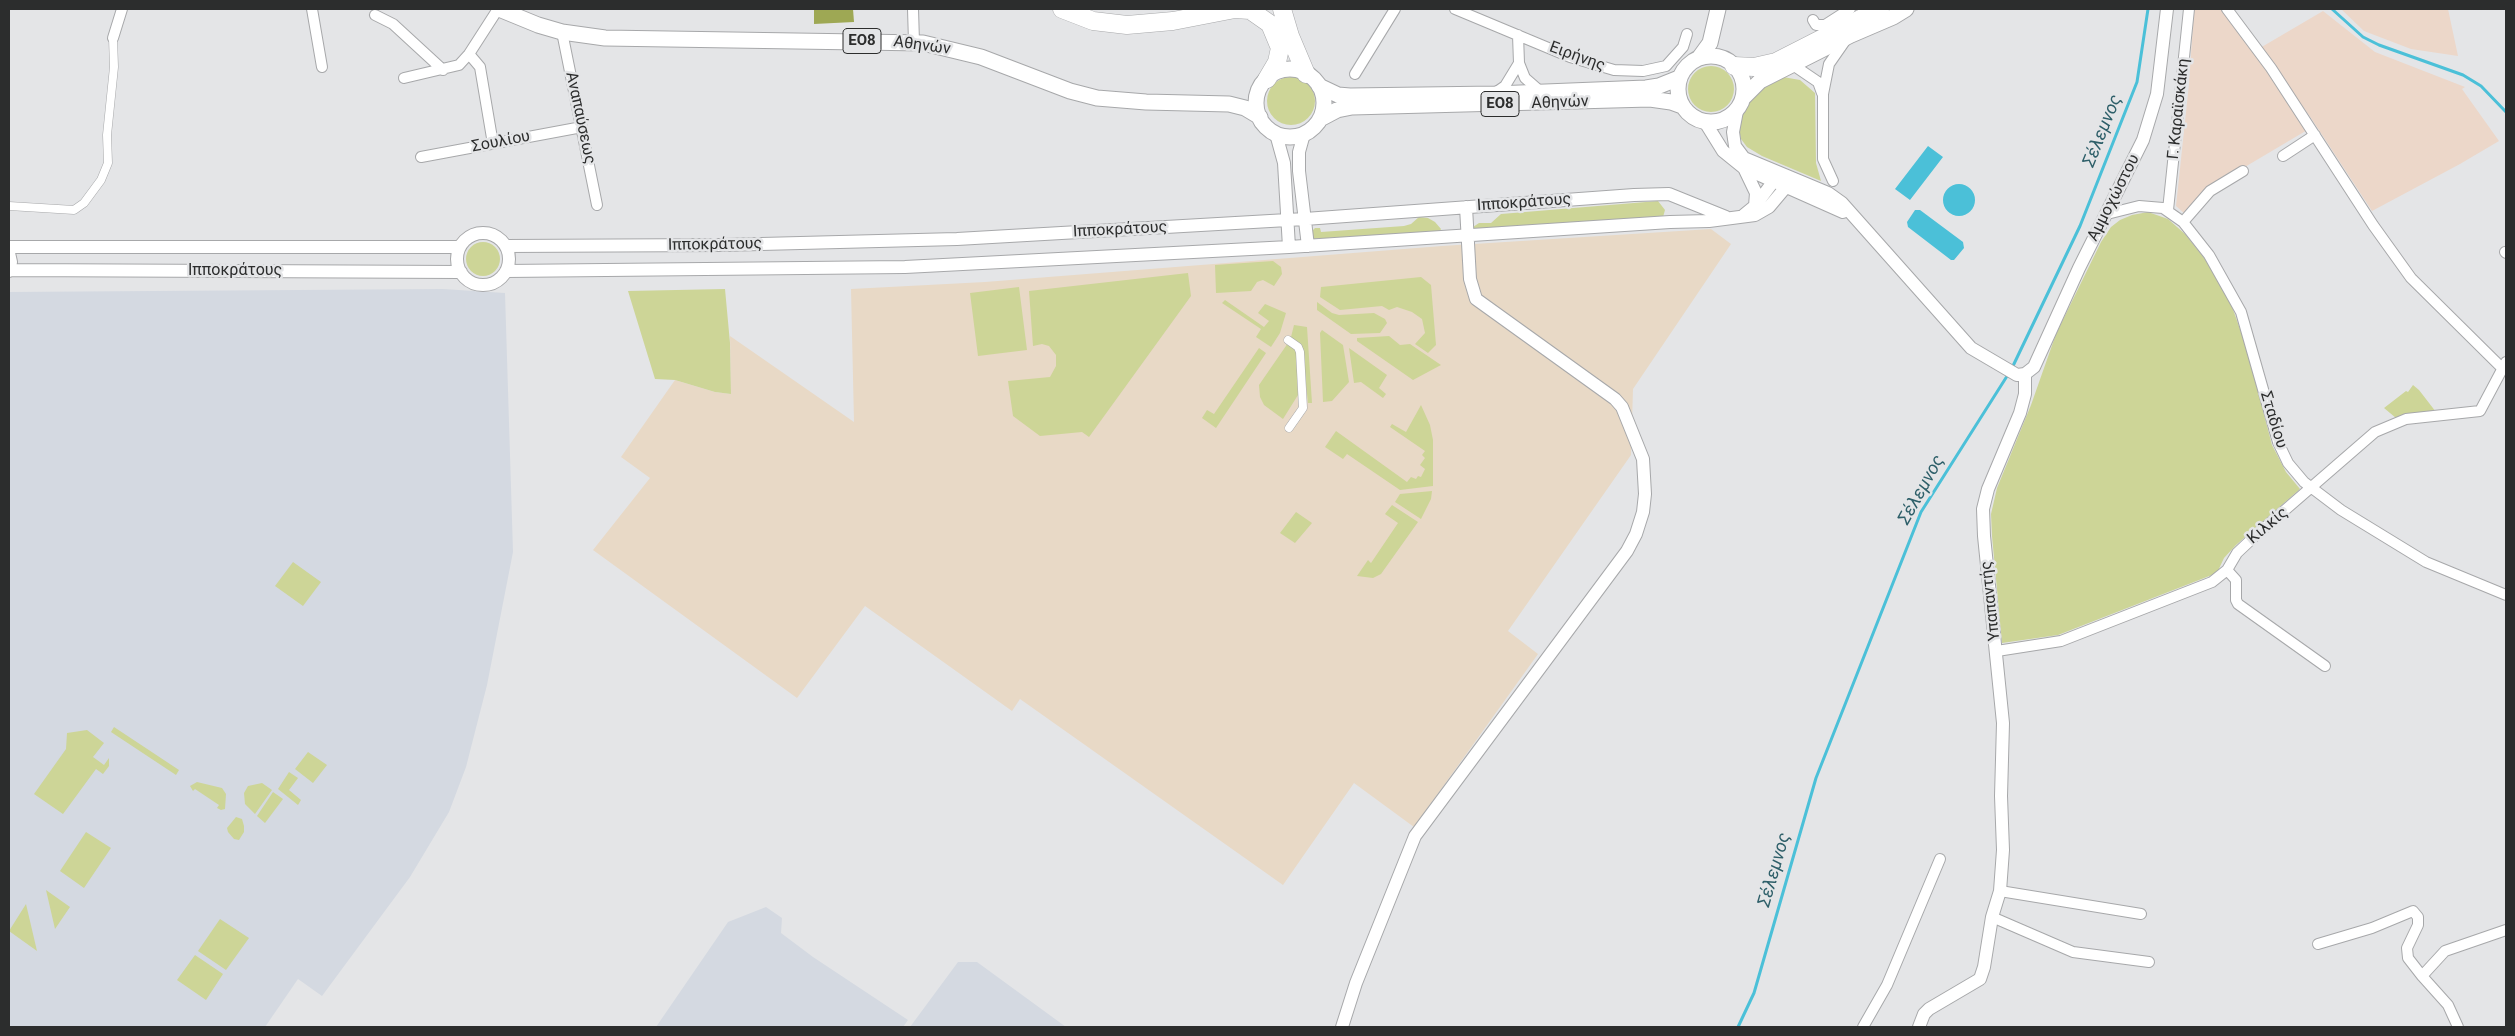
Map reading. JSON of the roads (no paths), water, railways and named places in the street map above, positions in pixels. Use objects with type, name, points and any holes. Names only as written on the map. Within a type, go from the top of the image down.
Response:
[{"type":"highway","points":[[1062,9],[1093,21],[1126,26],[1173,21],[1235,9],[1250,10],[1270,24],[1280,48],[1277,62],[1262,85]]},
{"type":"highway","points":[[1282,9],[1298,59],[1306,74]]},
{"type":"highway","points":[[1734,66],[1754,67],[1776,62],[1880,9]]},
{"type":"main road","name":"Αθηνών","points":[[499,9],[523,20],[562,32],[605,38],[914,42],[981,57],[1070,91],[1097,98],[1138,102],[1220,103],[1245,108],[1260,117],[1264,124],[1276,134]]},
{"type":"main road","name":"ΕΟ8","points":[[1699,58],[1710,43],[1718,9]]},
{"type":"main road","points":[[1705,122],[1723,121],[1760,82],[1851,35],[1893,18],[1906,9]]},
{"type":"main road","points":[[1699,58],[1712,56],[1724,58],[1734,66],[1744,84],[1740,104]]},
{"type":"main road","name":"Αθηνών","points":[[1220,103],[1236,100],[1262,85],[1281,70],[1298,70],[1306,74],[1319,86],[1338,95],[1495,94],[1659,86],[1680,78],[1687,66],[1699,58]]},
{"type":"main road","points":[[1680,78],[1678,97],[1682,106]]},
{"type":"main road","points":[[1260,117],[1256,104],[1262,85]]},
{"type":"main road","points":[[1319,86],[1324,103],[1320,119]]},
{"type":"main road","name":"Αθηνών","points":[[1304,134],[1320,119],[1337,110],[1352,107],[1650,99],[1682,106],[1696,119],[1705,122]]},
{"type":"main road","points":[[1276,134],[1290,137],[1304,134]]},
{"type":"street","points":[[9,206],[74,210],[84,203],[101,180],[108,162],[108,119],[114,67],[113,38],[122,9]]},
{"type":"street","points":[[312,9],[322,67]]},
{"type":"street","points":[[404,78],[459,65],[469,54],[499,9]]},
{"type":"street","points":[[913,9],[914,42]]},
{"type":"street","points":[[1355,74],[1395,9]]},
{"type":"street","name":"Ειρήνης","points":[[1455,9],[1599,68],[1627,71],[1666,66],[1683,47],[1687,34]]},
{"type":"street","points":[[1813,20],[1816,25],[1825,25],[1850,9]]},
{"type":"street","name":"Αμμοχώστου","points":[[2021,374],[2034,368],[2106,214],[2138,152],[2151,118],[2159,80],[2167,9]]},
{"type":"street","name":"Γ. Καραϊσκάκη","points":[[2168,210],[2189,9]]},
{"type":"street","points":[[2227,9],[2272,68],[2373,225],[2411,278],[2504,366]]},
{"type":"street","points":[[374,15],[393,24],[443,70]]},
{"type":"street","name":"Αναπαύσεως","points":[[562,32],[597,205]]},
{"type":"street","points":[[1518,35],[1519,63],[1525,78],[1541,92]]},
{"type":"street","points":[[1832,181],[1823,159],[1823,94],[1829,64],[1837,49],[1851,35]]},
{"type":"street","points":[[469,54],[480,66],[493,144]]},
{"type":"street","points":[[1495,94],[1505,86],[1519,63]]},
{"type":"street","points":[[1794,65],[1818,82],[1823,94]]},
{"type":"street","points":[[1740,104],[1733,132],[1736,146],[1744,158],[1785,182]]},
{"type":"street","points":[[1705,122],[1723,151],[1744,168],[1773,182],[1785,182],[1828,193],[1842,203],[1971,348],[1989,360],[2021,374]]},
{"type":"street","name":"Σουλίου","points":[[421,157],[582,127]]},
{"type":"street","points":[[1276,134],[1284,163],[1289,247]]},
{"type":"street","points":[[1304,134],[1299,152],[1298,171],[1308,246]]},
{"type":"street","points":[[2283,156],[2315,135]]},
{"type":"street","points":[[1744,168],[1756,193],[1755,206]]},
{"type":"street","points":[[2183,222],[2210,191],[2243,171]]},
{"type":"street","name":"Ιπποκράτους","points":[[1741,216],[1755,206],[1773,182]]},
{"type":"street","name":"Ιπποκράτους","points":[[506,271],[905,267],[1198,250],[1308,246],[1709,221],[1755,215],[1769,207],[1785,182]]},
{"type":"street","name":"Ιπποκράτους","points":[[506,246],[722,246],[862,242],[1305,219],[1669,194],[1728,218]]},
{"type":"street","points":[[2106,214],[2145,206],[2168,210]]},
{"type":"street","points":[[1342,1027],[1356,982],[1415,836],[1627,551],[1636,534],[1643,512],[1645,494],[1643,459],[1622,407],[1616,399],[1476,299],[1470,279],[1466,207]]},
{"type":"street","name":"Σταδίου","points":[[2168,210],[2183,222],[2209,255],[2234,297],[2250,341],[2278,442],[2295,473],[2311,489],[2341,510],[2426,562],[2506,595]]},
{"type":"street","points":[[479,233],[495,236],[506,246],[509,255],[506,271],[494,282],[483,285],[470,281],[461,272],[457,260],[460,247],[468,237],[479,233]]},
{"type":"street","name":"Ιπποκράτους","points":[[9,247],[460,247]]},
{"type":"street","points":[[9,253],[9,270]]},
{"type":"street","name":"Ιπποκράτους","points":[[9,270],[461,272]]},
{"type":"street","points":[[1288,340],[1298,347],[1300,352],[1303,408],[1290,428]]},
{"type":"street","name":"Κιλκίς","points":[[1997,652],[2061,641],[2212,582],[2227,570],[2237,553],[2249,541],[2311,489],[2362,442],[2381,429],[2414,418],[2480,411],[2504,366]]},
{"type":"street","name":"Υπαπαντής","points":[[1918,1027],[1924,1014],[1929,1009],[1980,979],[1992,917],[2000,891],[2003,856],[2001,796],[2004,739],[1983,509],[1988,489],[2020,413],[2025,394],[2021,374]]},
{"type":"street","points":[[2227,570],[2236,580],[2236,600],[2238,604],[2325,666]]},
{"type":"street","points":[[1863,1027],[1887,985],[1940,859]]},
{"type":"street","points":[[2000,891],[2141,914]]},
{"type":"street","points":[[2318,944],[2372,928],[2413,911],[2418,917],[2418,925],[2407,948],[2408,958],[2448,1004],[2458,1027]]},
{"type":"street","points":[[1992,917],[2073,952],[2149,962]]},
{"type":"street","points":[[2422,976],[2445,951],[2506,930]]},
{"type":"water","points":[[1928,146],[1943,157],[1910,200],[1895,189]]},
{"type":"water","points":[[1959,184],[1971,188],[1975,200],[1971,212],[1959,216],[1947,212],[1943,200],[1947,188]]},
{"type":"water","points":[[1915,210],[1920,210],[1963,242],[1964,248],[1954,260],[1951,260],[1908,227],[1907,222]]},
{"type":"waterway","name":"Σέλεμνος","points":[[2012,368],[2080,226],[2137,82],[2148,9]]},
{"type":"waterway","points":[[2332,9],[2363,37],[2379,45],[2463,75],[2481,86],[2506,112]]},
{"type":"waterway","name":"Σέλεμνος","points":[[1738,1027],[1754,993],[1816,778],[1921,512],[2009,373]]}]
